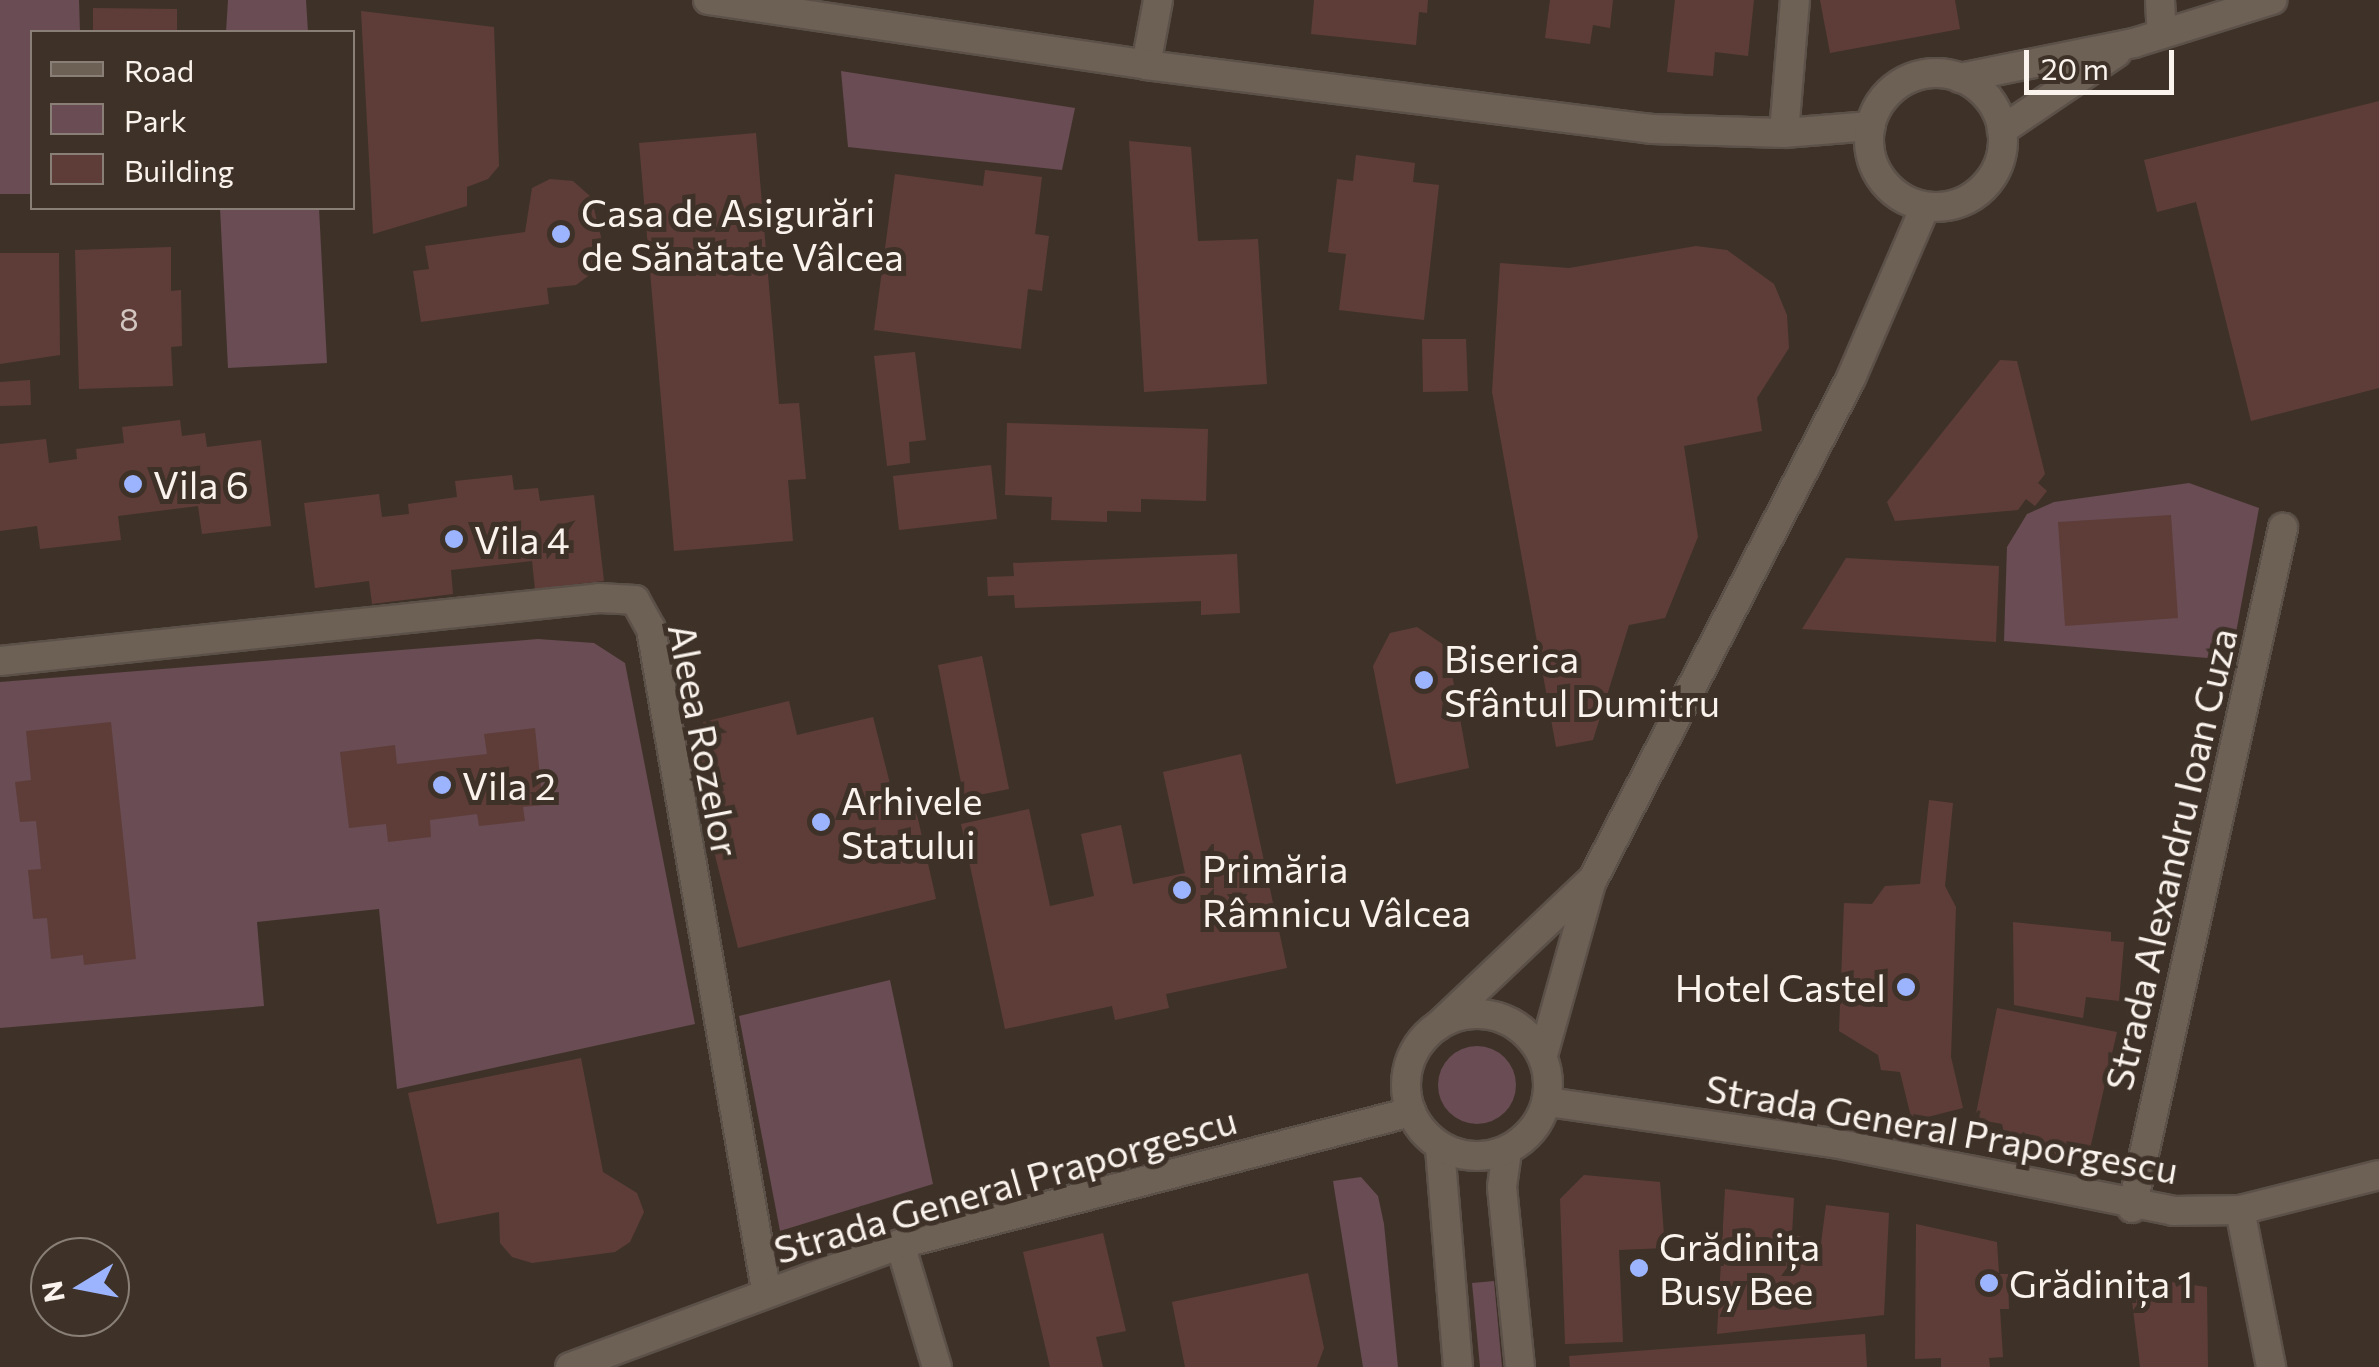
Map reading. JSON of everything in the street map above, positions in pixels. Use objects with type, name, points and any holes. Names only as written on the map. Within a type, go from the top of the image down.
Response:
[{"type":"street","points":[[708,0],[1146,65],[1652,128],[1784,133],[1871,126]]},
{"type":"street","points":[[1146,65],[1158,0]]},
{"type":"street","points":[[1784,133],[1795,0]]},
{"type":"street","points":[[2160,0],[2162,33]]},
{"type":"street","points":[[1960,78],[1992,104],[2002,130],[2000,157],[1986,184],[1959,204],[1925,206],[1881,178],[1870,153],[1871,126],[1885,97],[1912,78],[1960,78],[2134,42],[2272,0]]},
{"type":"street","points":[[2002,130],[2134,42]]},
{"type":"street","points":[[1440,1148],[1467,1156],[1507,1151],[1526,1139],[1548,1102],[1543,1055],[1593,879],[1851,378],[1925,206]]},
{"type":"street","name":"Strada Alexandru Ioan Cuza","points":[[2132,1208],[2283,528]]},
{"type":"street","name":"Aleea Rozelor","points":[[0,661],[599,598],[635,600],[651,629],[766,1289]]},
{"type":"street","points":[[1458,1367],[1440,1148],[1411,1112],[1409,1063],[1439,1024],[1593,879]]},
{"type":"street","points":[[1439,1024],[1487,1014],[1510,1021],[1543,1055]]},
{"type":"street","name":"Strada General Praporgescu","points":[[1548,1102],[1834,1143],[2132,1208],[2240,1210],[2379,1176]]},
{"type":"street","name":"Strada General Praporgescu","points":[[570,1367],[766,1289],[900,1244],[1411,1112]]},
{"type":"street","points":[[1507,1151],[1502,1186],[1520,1367]]},
{"type":"street","points":[[2240,1210],[2271,1367]]},
{"type":"street","points":[[900,1244],[937,1367]]},
{"type":"green space","points":[[0,0],[79,0],[80,30],[30,30],[30,194],[0,194]]},
{"type":"green space","points":[[228,0],[306,0],[308,30],[226,30]]},
{"type":"green space","points":[[841,71],[1075,108],[1062,170],[848,147]]},
{"type":"green space","points":[[220,210],[319,210],[327,363],[228,368]]},
{"type":"green space","points":[[2189,483],[2259,508],[2231,660],[2004,641],[2007,547],[2027,514],[2054,502]]},
{"type":"green space","points":[[538,639],[594,643],[625,663],[695,1024],[397,1089],[379,909],[257,922],[264,1006],[0,1028],[0,682]]},
{"type":"green space","points":[[890,980],[933,1184],[780,1231],[739,1016]]},
{"type":"green space","points":[[1477,1046],[1492,1049],[1504,1058],[1513,1070],[1513,1100],[1504,1112],[1492,1121],[1477,1124],[1462,1121],[1450,1112],[1441,1100],[1438,1085],[1441,1070],[1450,1058],[1462,1049]]},
{"type":"green space","points":[[1361,1177],[1378,1196],[1384,1224],[1398,1367],[1363,1367],[1333,1181]]},
{"type":"green space","points":[[1494,1281],[1502,1367],[1480,1367],[1472,1283]]},
{"type":"building","points":[[1314,0],[1428,0],[1427,13],[1419,12],[1416,45],[1311,34]]},
{"type":"building","points":[[1550,0],[1613,0],[1610,28],[1593,25],[1590,44],[1545,38]]},
{"type":"building","points":[[1675,0],[1754,0],[1748,56],[1715,52],[1713,76],[1667,72]]},
{"type":"building","points":[[1820,0],[1955,0],[1960,29],[1830,53]]},
{"type":"building","points":[[93,8],[177,9],[177,30],[93,30]]},
{"type":"building","points":[[361,11],[494,27],[499,166],[488,179],[467,187],[467,206],[373,234]]},
{"type":"building","points":[[2379,101],[2379,388],[2251,421],[2196,202],[2157,212],[2144,160]]},
{"type":"building","points":[[756,133],[779,404],[799,403],[806,479],[788,480],[793,541],[674,551],[639,143]]},
{"type":"building","points":[[1129,141],[1191,147],[1198,241],[1258,239],[1267,384],[1144,392]]},
{"type":"building","points":[[1356,155],[1415,163],[1413,182],[1439,185],[1424,320],[1339,310],[1346,254],[1328,252],[1337,179],[1353,181]]},
{"type":"building","points":[[985,170],[1042,177],[1035,234],[1049,236],[1042,291],[1028,289],[1021,349],[874,330],[895,174],[983,186]]},
{"type":"building","points":[[550,179],[573,181],[591,197],[604,249],[595,271],[576,285],[547,288],[549,304],[421,322],[413,271],[429,269],[425,246],[525,232],[532,188]]},
{"type":"building","points":[[1696,246],[1727,250],[1774,284],[1787,315],[1789,348],[1757,398],[1762,431],[1684,446],[1698,537],[1665,618],[1629,625],[1593,740],[1556,747],[1492,392],[1500,263],[1569,268]]},
{"type":"building","points":[[171,247],[171,291],[181,290],[182,346],[171,347],[173,386],[79,389],[75,250]]},
{"type":"building","points":[[0,253],[59,253],[60,355],[0,364]]},
{"type":"building","points":[[1422,339],[1466,339],[1468,391],[1423,392]]},
{"type":"building","points":[[915,352],[926,440],[909,442],[910,463],[887,466],[874,356]]},
{"type":"building","points":[[2000,360],[2017,361],[2045,474],[2038,483],[2047,491],[2035,506],[2026,499],[2018,510],[1895,521],[1887,502]]},
{"type":"building","points":[[30,380],[31,405],[0,406],[0,382]]},
{"type":"building","name":"Vila 6","points":[[180,420],[182,436],[205,433],[207,447],[261,440],[271,526],[202,534],[198,506],[118,516],[121,540],[40,549],[37,526],[0,531],[0,444],[46,439],[49,463],[77,459],[76,449],[124,443],[122,427]]},
{"type":"building","points":[[1007,423],[1208,429],[1206,501],[1141,499],[1141,512],[1107,511],[1107,522],[1051,520],[1052,497],[1005,495]]},
{"type":"building","points":[[991,465],[997,519],[899,530],[893,476]]},
{"type":"building","name":"Vila 4","points":[[512,475],[514,490],[538,488],[540,501],[594,495],[604,581],[535,589],[532,561],[451,570],[453,594],[372,604],[369,581],[315,588],[304,503],[379,494],[382,517],[409,514],[408,504],[457,497],[455,481]]},
{"type":"building","points":[[2171,515],[2178,618],[2065,626],[2058,522]]},
{"type":"building","points":[[1237,554],[1240,613],[1201,615],[1201,601],[1015,608],[1014,595],[988,596],[987,577],[1014,576],[1013,563]]},
{"type":"building","points":[[1846,558],[1999,566],[1996,642],[1802,629]]},
{"type":"building","points":[[1417,627],[1447,647],[1469,768],[1396,784],[1373,666],[1390,633]]},
{"type":"building","points":[[982,656],[1009,789],[964,798],[938,665]]},
{"type":"building","points":[[789,701],[797,735],[873,717],[898,815],[916,810],[936,899],[738,948],[690,754],[710,750],[703,722]]},
{"type":"building","points":[[111,722],[136,959],[84,965],[83,955],[51,959],[47,918],[33,919],[28,870],[41,869],[36,821],[20,822],[15,782],[31,780],[26,731]]},
{"type":"building","name":"Vila 2","points":[[535,728],[543,805],[523,807],[525,821],[479,826],[477,814],[430,820],[431,837],[388,842],[386,824],[349,828],[340,752],[395,745],[397,764],[487,754],[484,734]]},
{"type":"building","name":"Primăria Râmnicu Vâlcea","points":[[1241,754],[1287,968],[1166,994],[1169,1008],[1115,1020],[1112,1006],[1005,1029],[961,824],[1029,809],[1050,906],[1094,896],[1081,834],[1121,825],[1133,884],[1185,873],[1163,772]]},
{"type":"building","points":[[1929,800],[1953,803],[1945,886],[1956,907],[1951,1057],[1963,1108],[1912,1121],[1900,1072],[1881,1070],[1878,1055],[1839,1031],[1844,903],[1872,904],[1885,886],[1920,884]]},
{"type":"building","points":[[2013,922],[2111,932],[2111,941],[2124,942],[2119,1001],[2086,997],[2083,1018],[2014,1005]]},
{"type":"building","points":[[1997,1008],[2117,1032],[2090,1149],[2072,1144],[2058,1159],[2048,1141],[2034,1149],[2024,1132],[2006,1142],[2002,1124],[1975,1119]]},
{"type":"building","points":[[581,1058],[603,1172],[637,1193],[644,1212],[630,1242],[615,1252],[532,1263],[512,1257],[500,1243],[499,1212],[437,1224],[408,1093]]},
{"type":"building","points":[[1584,1175],[1660,1182],[1665,1248],[1619,1250],[1623,1342],[1565,1344],[1560,1199]]},
{"type":"building","points":[[1725,1189],[1794,1198],[1792,1234],[1821,1243],[1826,1205],[1889,1213],[1884,1315],[1717,1334]]},
{"type":"building","points":[[1916,1224],[1997,1242],[1999,1274],[2008,1274],[2009,1309],[2000,1309],[2003,1357],[1989,1358],[1990,1367],[1941,1367],[1941,1358],[1915,1359]]},
{"type":"building","points":[[1103,1233],[1126,1331],[1096,1337],[1103,1367],[1050,1367],[1023,1252]]},
{"type":"building","points":[[1308,1273],[1324,1348],[1317,1367],[1185,1367],[1172,1302]]},
{"type":"building","points":[[2129,1276],[2207,1287],[2208,1367],[2140,1367]]},
{"type":"building","points":[[1865,1334],[1867,1367],[1570,1367],[1569,1356]]},
{"type":"place","name":"Casa de Asigurări de Sănătate Vâlcea","points":[[561,234]]},
{"type":"place","name":"Vila 6","points":[[133,484]]},
{"type":"place","name":"Vila 4","points":[[454,539]]},
{"type":"place","name":"Biserica Sfântul Dumitru","points":[[1424,680]]},
{"type":"place","name":"Vila 2","points":[[442,785]]},
{"type":"place","name":"Arhivele Statului","points":[[821,822]]},
{"type":"place","name":"Primăria Râmnicu Vâlcea","points":[[1182,890]]},
{"type":"place","name":"Hotel Castel","points":[[1906,987]]},
{"type":"place","name":"Grădinița Busy Bee","points":[[1639,1268]]},
{"type":"place","name":"Grădinița 1","points":[[1989,1283]]}]
